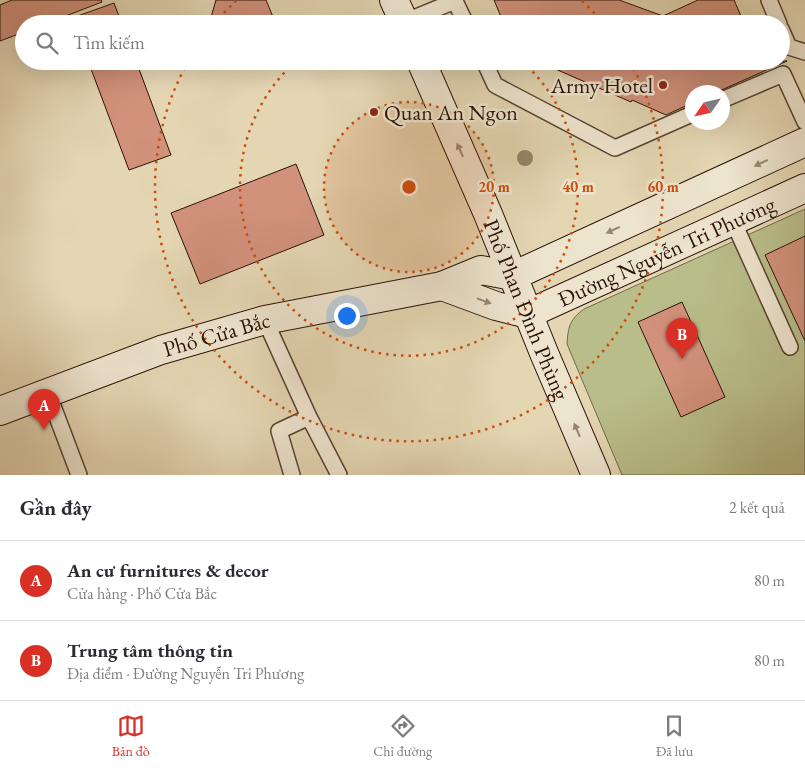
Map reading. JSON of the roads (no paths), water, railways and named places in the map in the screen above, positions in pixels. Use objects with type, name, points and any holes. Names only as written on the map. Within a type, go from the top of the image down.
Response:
[{"type":"street","name":"Phố Phan Đình Phùng","points":[[425,70],[596,475]]},
{"type":"street","name":"Đường Nguyễn Tri Phương","points":[[513,276],[805,142]]},
{"type":"street","name":"Đường Nguyễn Tri Phương","points":[[528,314],[805,188]]},
{"type":"street","name":"Phố Cửa Bắc","points":[[0,411],[162,350],[265,320],[442,286],[481,270],[513,276]]},
{"type":"street","points":[[442,286],[496,306],[528,314]]},
{"type":"lane","points":[[769,0],[775,15]]},
{"type":"lane","points":[[401,15],[456,2],[462,15]]},
{"type":"lane","points":[[790,47],[805,52]]},
{"type":"lane","points":[[488,70],[495,85],[615,148],[685,117]]},
{"type":"lane","points":[[730,97],[783,74],[805,122]]},
{"type":"lane","points":[[733,221],[790,347]]},
{"type":"lane","points":[[265,320],[309,418],[339,475]]},
{"type":"lane","points":[[48,393],[79,475]]},
{"type":"lane","points":[[292,475],[279,431],[309,418]]},
{"type":"place","name":"Army Hotel","points":[[663,85]]},
{"type":"place","name":"Quan An Ngon","points":[[374,112]]},
{"type":"place","name":"Trung tâm thông tin","points":[[682,359]]},
{"type":"place","name":"An cư furnitures & decor","points":[[44,430]]}]
